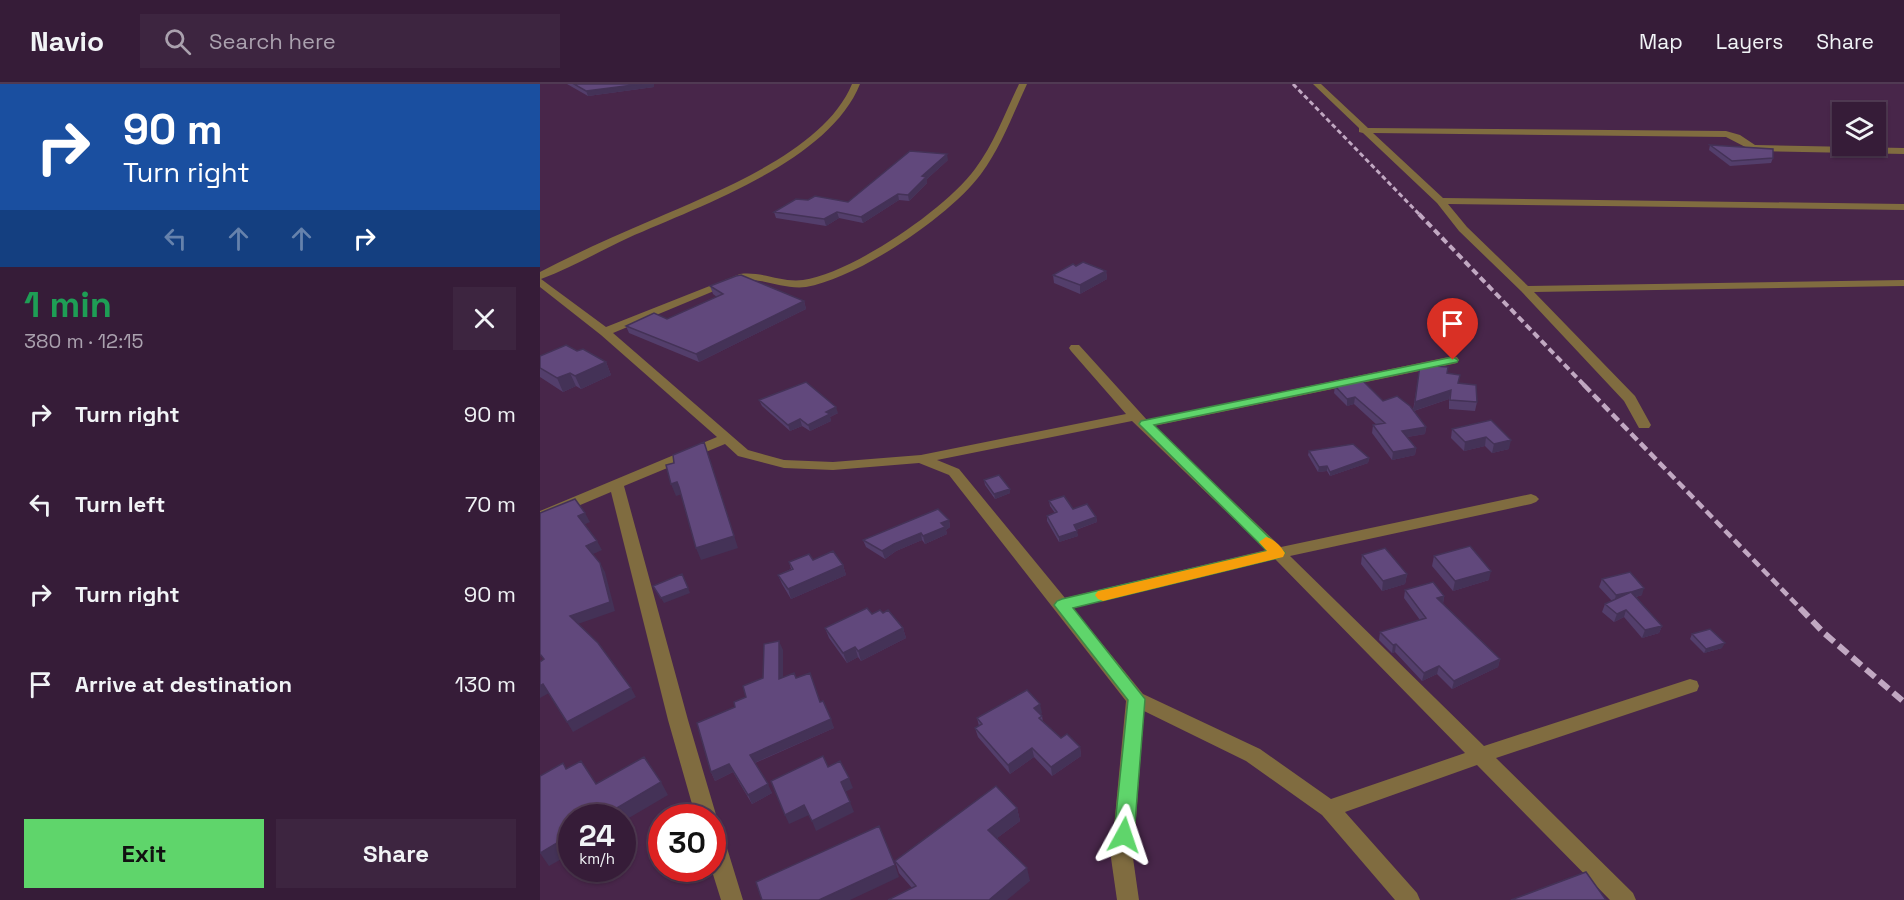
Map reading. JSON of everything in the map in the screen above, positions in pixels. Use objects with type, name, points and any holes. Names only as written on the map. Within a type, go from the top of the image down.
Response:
[{"type":"street","points":[[540,276],[771,167],[807,144],[829,123],[853,93],[855,84]]},
{"type":"street","points":[[605,332],[741,277],[759,276],[787,285],[804,284],[817,281],[873,255],[903,237],[975,176],[1002,133],[1023,84]]},
{"type":"street","points":[[1317,84],[1362,130],[1440,201],[1463,229],[1525,289],[1630,399],[1644,425]]},
{"type":"street","points":[[1362,130],[1726,134],[1737,137],[1753,148],[1904,151]]},
{"type":"street","points":[[1440,201],[1904,207]]},
{"type":"street","points":[[540,282],[605,332],[743,453],[784,464],[833,466],[921,459],[1453,360]]},
{"type":"street","points":[[1525,289],[1904,283]]},
{"type":"street","points":[[1074,348],[1140,420],[1278,553],[1625,900]]},
{"type":"street","points":[[540,517],[725,439]]},
{"type":"street","points":[[921,459],[954,472],[1136,699],[1253,754],[1329,809],[1409,900]]},
{"type":"street","points":[[616,484],[678,720],[703,804]]},
{"type":"street","points":[[1062,605],[1278,553],[1531,499]]},
{"type":"street","points":[[1329,809],[1581,720],[1690,686]]},
{"type":"street","points":[[1128,900],[1122,858],[1136,699]]},
{"type":"street","points":[[726,880],[732,900]]},
{"type":"building","points":[[574,84],[641,84],[586,91]]},
{"type":"building","points":[[1710,145],[1773,149],[1773,158],[1732,161]]},
{"type":"building","points":[[910,151],[947,154],[922,176],[926,177],[908,195],[898,194],[861,217],[837,212],[824,219],[774,212],[796,199],[808,200],[815,196],[848,202]]},
{"type":"building","points":[[1083,262],[1106,271],[1080,285],[1053,275],[1073,264],[1076,266]]},
{"type":"building","points":[[741,275],[804,301],[696,354],[626,326],[654,313],[667,319],[723,294],[710,286]]},
{"type":"building","points":[[566,345],[577,351],[583,349],[606,362],[575,376],[570,373],[557,378],[540,368],[540,356]]},
{"type":"building","points":[[1420,365],[1448,367],[1447,373],[1460,375],[1458,383],[1476,385],[1477,402],[1450,400],[1451,390],[1415,402]]},
{"type":"building","points":[[1362,380],[1383,401],[1397,396],[1410,406],[1426,427],[1402,431],[1416,448],[1393,452],[1373,425],[1385,423],[1355,397],[1347,399],[1335,386]]},
{"type":"building","points":[[806,382],[836,407],[826,412],[830,414],[808,425],[800,419],[788,425],[759,400]]},
{"type":"building","points":[[1491,420],[1511,440],[1494,444],[1486,437],[1465,442],[1452,429]]},
{"type":"building","points":[[704,442],[734,536],[696,548],[679,487],[677,482],[671,484],[666,465],[674,463],[673,455]]},
{"type":"building","points":[[1353,444],[1369,458],[1330,472],[1327,466],[1319,467],[1309,451]]},
{"type":"building","points":[[999,475],[1010,489],[994,494],[984,480]]},
{"type":"building","points":[[1064,496],[1073,509],[1087,504],[1096,517],[1074,525],[1077,531],[1059,537],[1047,516],[1057,512],[1049,501]]},
{"type":"building","points":[[575,499],[585,513],[578,516],[597,541],[586,546],[600,563],[610,602],[570,616],[598,643],[631,688],[567,722],[543,684],[540,686],[540,662],[544,659],[540,654],[540,513]]},
{"type":"building","points":[[938,509],[949,520],[941,523],[945,527],[923,536],[921,533],[882,551],[863,540]]},
{"type":"building","points":[[1470,546],[1491,571],[1455,581],[1434,556]]},
{"type":"building","points":[[1385,548],[1407,574],[1383,581],[1362,555]]},
{"type":"building","points":[[833,551],[843,565],[788,589],[778,575],[793,569],[789,562],[809,554],[813,560]]},
{"type":"building","points":[[1630,572],[1644,588],[1616,595],[1602,579]]},
{"type":"building","points":[[682,574],[688,588],[661,598],[653,586]]},
{"type":"building","points":[[1433,582],[1444,596],[1437,598],[1500,659],[1454,681],[1439,666],[1424,673],[1396,644],[1393,645],[1380,632],[1426,618],[1405,590]]},
{"type":"building","points":[[1631,592],[1662,626],[1645,630],[1626,610],[1617,614],[1605,604]]},
{"type":"building","points":[[867,608],[872,614],[880,610],[883,613],[888,610],[903,628],[858,651],[855,647],[843,653],[825,628]]},
{"type":"building","points":[[1710,629],[1725,643],[1706,649],[1692,634]]},
{"type":"building","points":[[779,641],[779,679],[794,673],[796,678],[810,673],[820,702],[823,701],[831,719],[750,755],[768,784],[748,795],[729,764],[711,772],[697,723],[735,707],[734,702],[746,697],[743,686],[763,678],[764,644]]},
{"type":"building","points":[[1027,690],[1040,704],[1034,708],[1042,716],[1039,718],[1061,738],[1067,734],[1080,747],[1051,767],[1032,748],[1008,765],[975,728],[982,724],[977,718]]},
{"type":"building","points":[[823,756],[828,767],[840,761],[849,778],[841,782],[850,802],[812,821],[804,805],[785,815],[771,781]]},
{"type":"building","points":[[644,757],[661,782],[624,804],[558,804],[558,842],[540,853],[540,776],[563,763],[566,769],[581,761],[596,784]]},
{"type":"building","points":[[996,786],[1017,808],[988,830],[1027,868],[989,900],[888,900],[916,886],[895,861]]},
{"type":"building","points":[[879,826],[895,865],[819,900],[762,900],[756,882]]},
{"type":"building","points":[[1586,872],[1606,900],[1511,900]]},
{"type":"railway","points":[[1293,84],[1420,215]]},
{"type":"railway","points":[[1419,214],[1585,386]]},
{"type":"railway","points":[[1584,385],[1801,609]]},
{"type":"railway","points":[[1800,608],[1824,633],[1904,702]]},
{"type":"slow traffic","points":[[1103,595],[1278,553],[1266,542]]},
{"type":"route","points":[[1124,835],[1136,699],[1062,605],[1278,553],[1145,424],[1453,360]]}]
